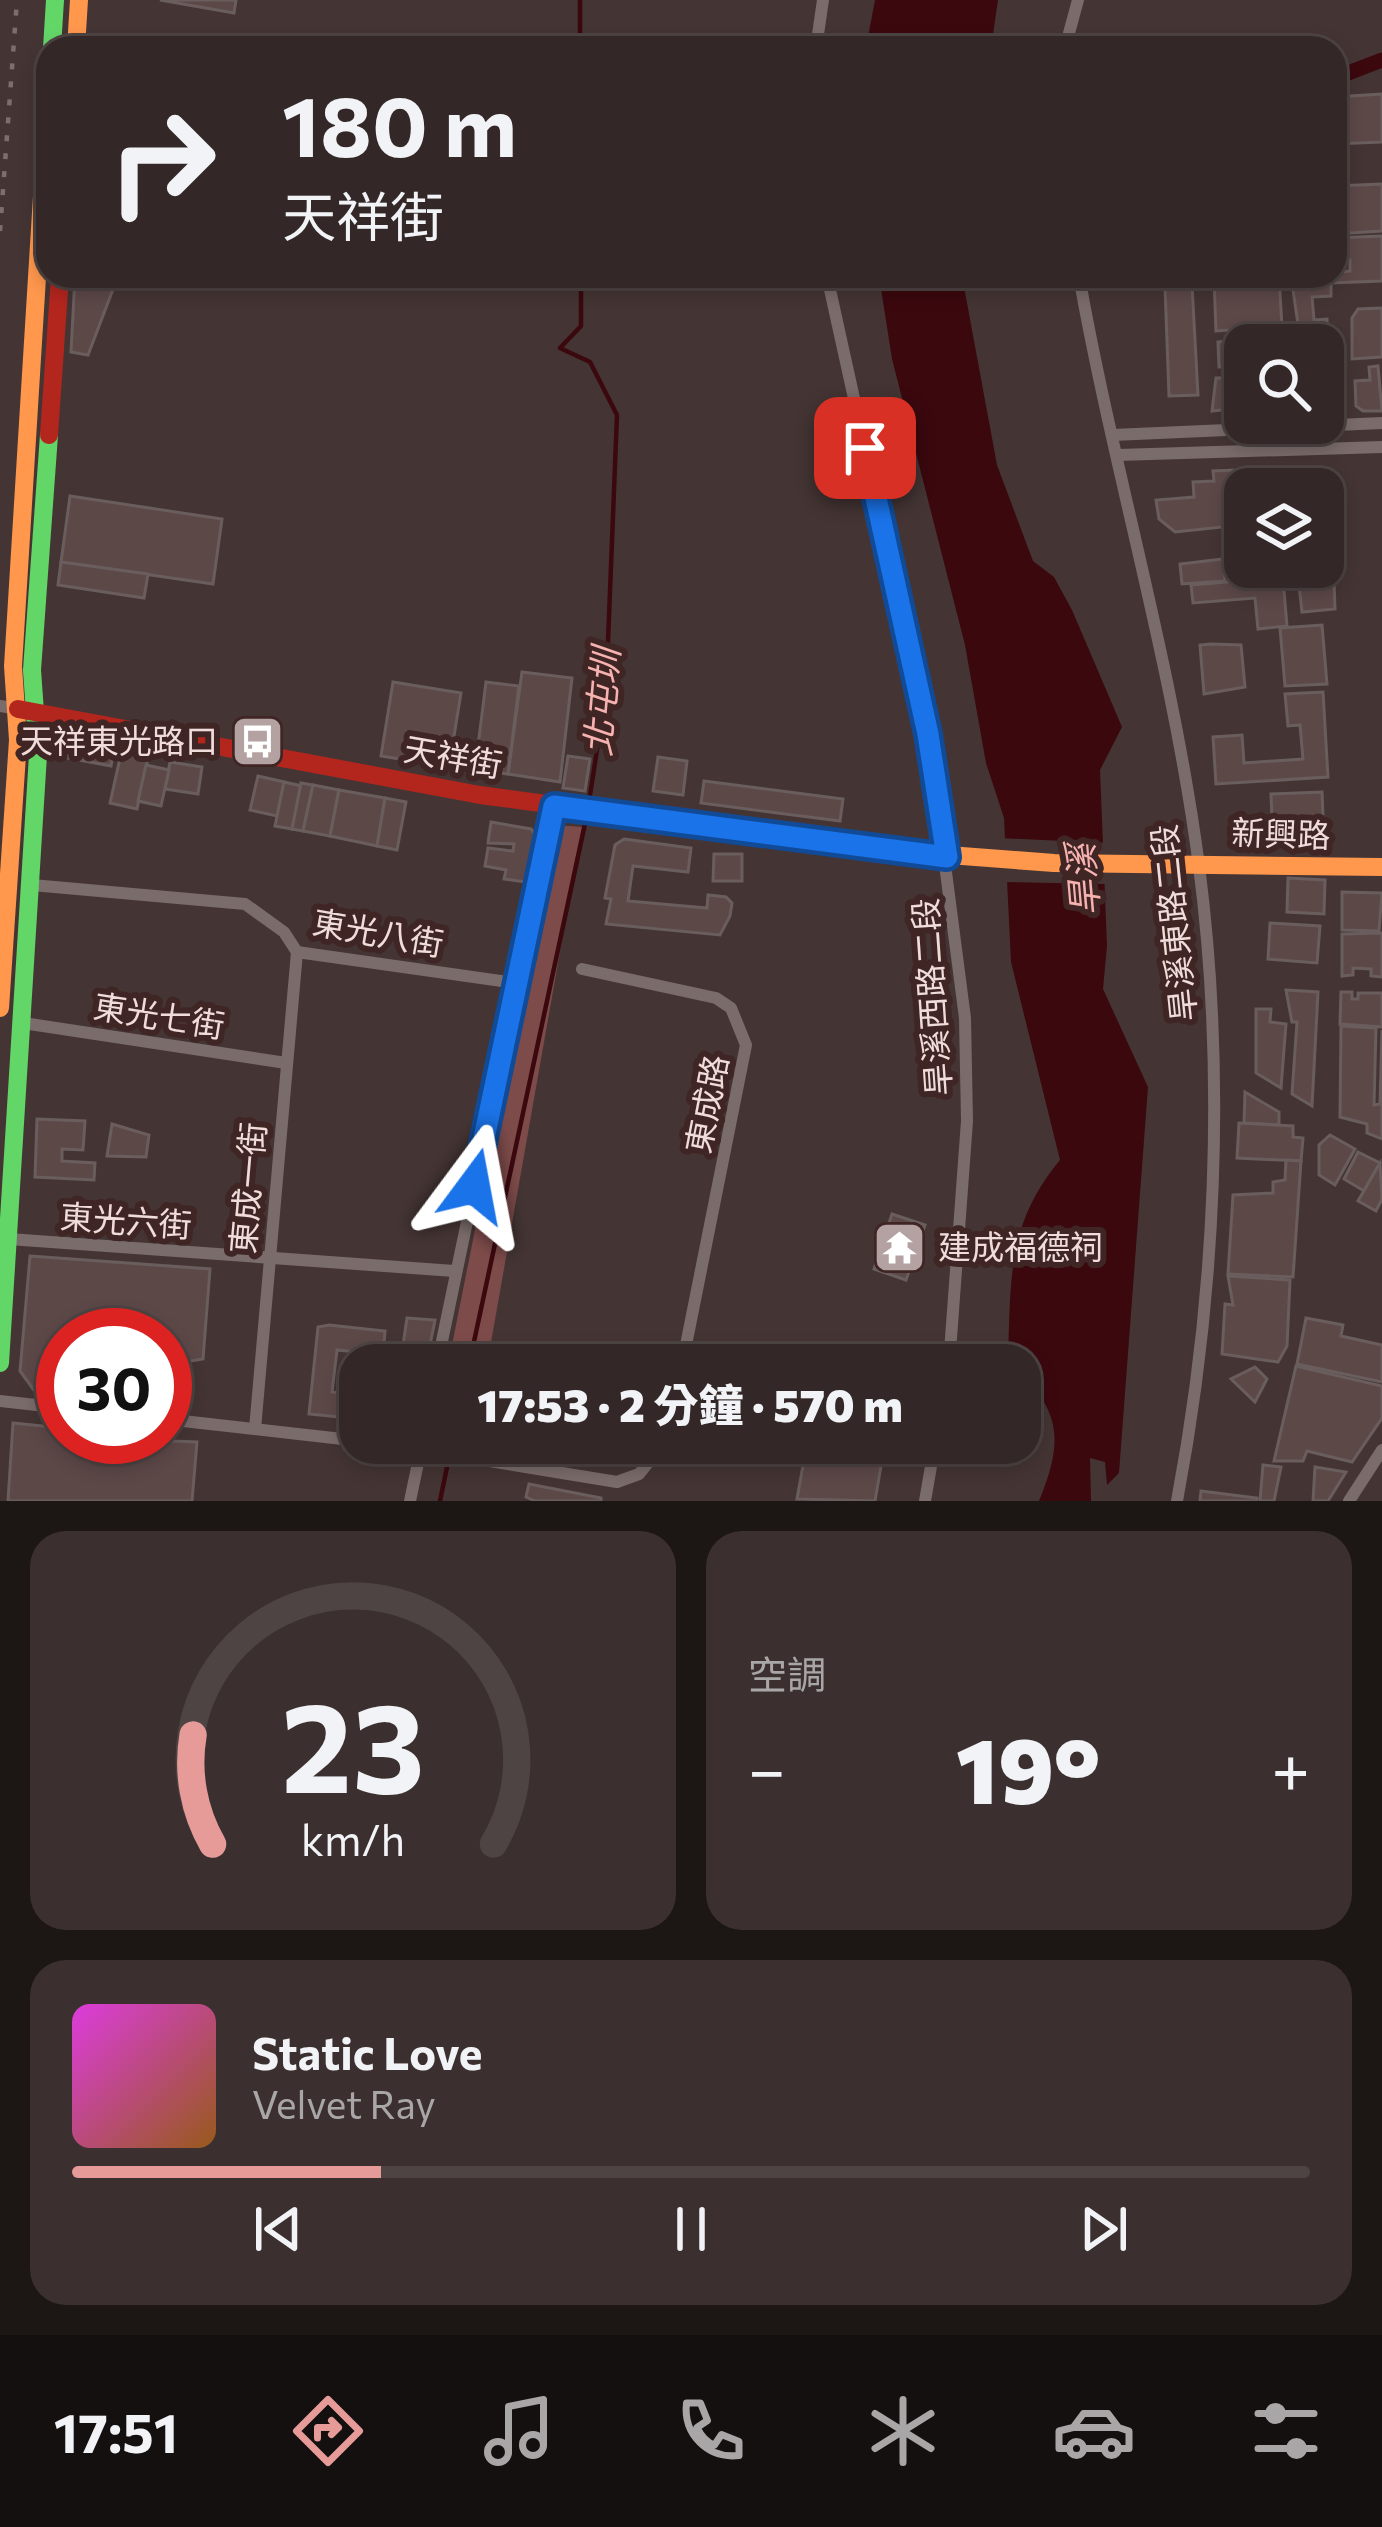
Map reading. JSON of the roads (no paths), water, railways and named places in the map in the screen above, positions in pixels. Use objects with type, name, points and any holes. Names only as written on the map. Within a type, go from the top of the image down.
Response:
[{"type":"street","points":[[53,36],[56,0]]},
{"type":"street","points":[[77,36],[79,0]]},
{"type":"street","points":[[818,36],[823,0]]},
{"type":"street","points":[[1068,36],[1078,0]]},
{"type":"street","points":[[0,1363],[32,885],[13,666],[36,288]]},
{"type":"street","points":[[0,1009],[18,709],[32,670],[59,288]]},
{"type":"street","name":"旱溪西路二段","points":[[830,288],[928,734],[947,857],[968,1069],[951,1344]]},
{"type":"street","name":"旱溪東路二段","points":[[1082,288],[1161,648],[1198,862],[1212,997],[1210,1204],[1193,1414],[1177,1501]]},
{"type":"street","points":[[1113,435],[1382,424]]},
{"type":"street","points":[[1118,455],[1382,448]]},
{"type":"street","name":"天祥街","points":[[18,709],[554,806],[969,858]]},
{"type":"street","points":[[441,1344],[554,806]]},
{"type":"street","name":"新興路","points":[[969,858],[1382,867]]},
{"type":"street","name":"東光八街","points":[[32,885],[245,904],[284,932],[297,952],[515,983]]},
{"type":"street","name":"東成一街","points":[[255,1429],[297,952]]},
{"type":"street","name":"東成路","points":[[582,969],[716,998],[731,1008],[746,1045],[686,1344]]},
{"type":"street","name":"東光七街","points":[[23,1023],[286,1063]]},
{"type":"street","name":"東光六街","points":[[9,1239],[454,1271]]},
{"type":"street","points":[[0,1402],[36,1405]]},
{"type":"street","points":[[192,1422],[339,1439]]},
{"type":"street","points":[[1349,1501],[1382,1450]]},
{"type":"street","points":[[410,1501],[418,1464]]},
{"type":"street","points":[[510,1464],[617,1482],[639,1474],[647,1464]]},
{"type":"street","points":[[925,1501],[931,1464]]},
{"type":"water","points":[[875,0],[998,0],[993,36],[868,36]]},
{"type":"water","name":"旱溪","points":[[881,288],[964,288],[997,465],[1033,561],[1054,577],[1072,610],[1122,727],[1100,770],[1107,946],[1103,989],[1148,1087],[1119,1473],[1107,1485],[1105,1462],[1090,1458],[1091,1501],[1039,1501],[1055,1437],[1041,1398],[1041,1344],[1009,1344],[1012,1277],[1021,1230],[1060,1160],[1011,962],[1004,818],[986,763],[965,645],[892,359]]},
{"type":"waterway","name":"北屯圳","points":[[580,0],[580,36]]},
{"type":"waterway","points":[[1347,73],[1382,60]]},
{"type":"waterway","name":"北屯圳","points":[[581,288],[581,326],[560,348],[590,362],[617,415],[606,692],[588,808]]},
{"type":"waterway","name":"北屯圳","points":[[474,1344],[586,819]]},
{"type":"waterway","name":"北屯圳","points":[[440,1501],[448,1464]]},
{"type":"railway","points":[[0,231],[17,0]]},
{"type":"place","name":"天祥東光路口","points":[[257,741]]},
{"type":"place","name":"建成福德祠","points":[[899,1247]]}]
